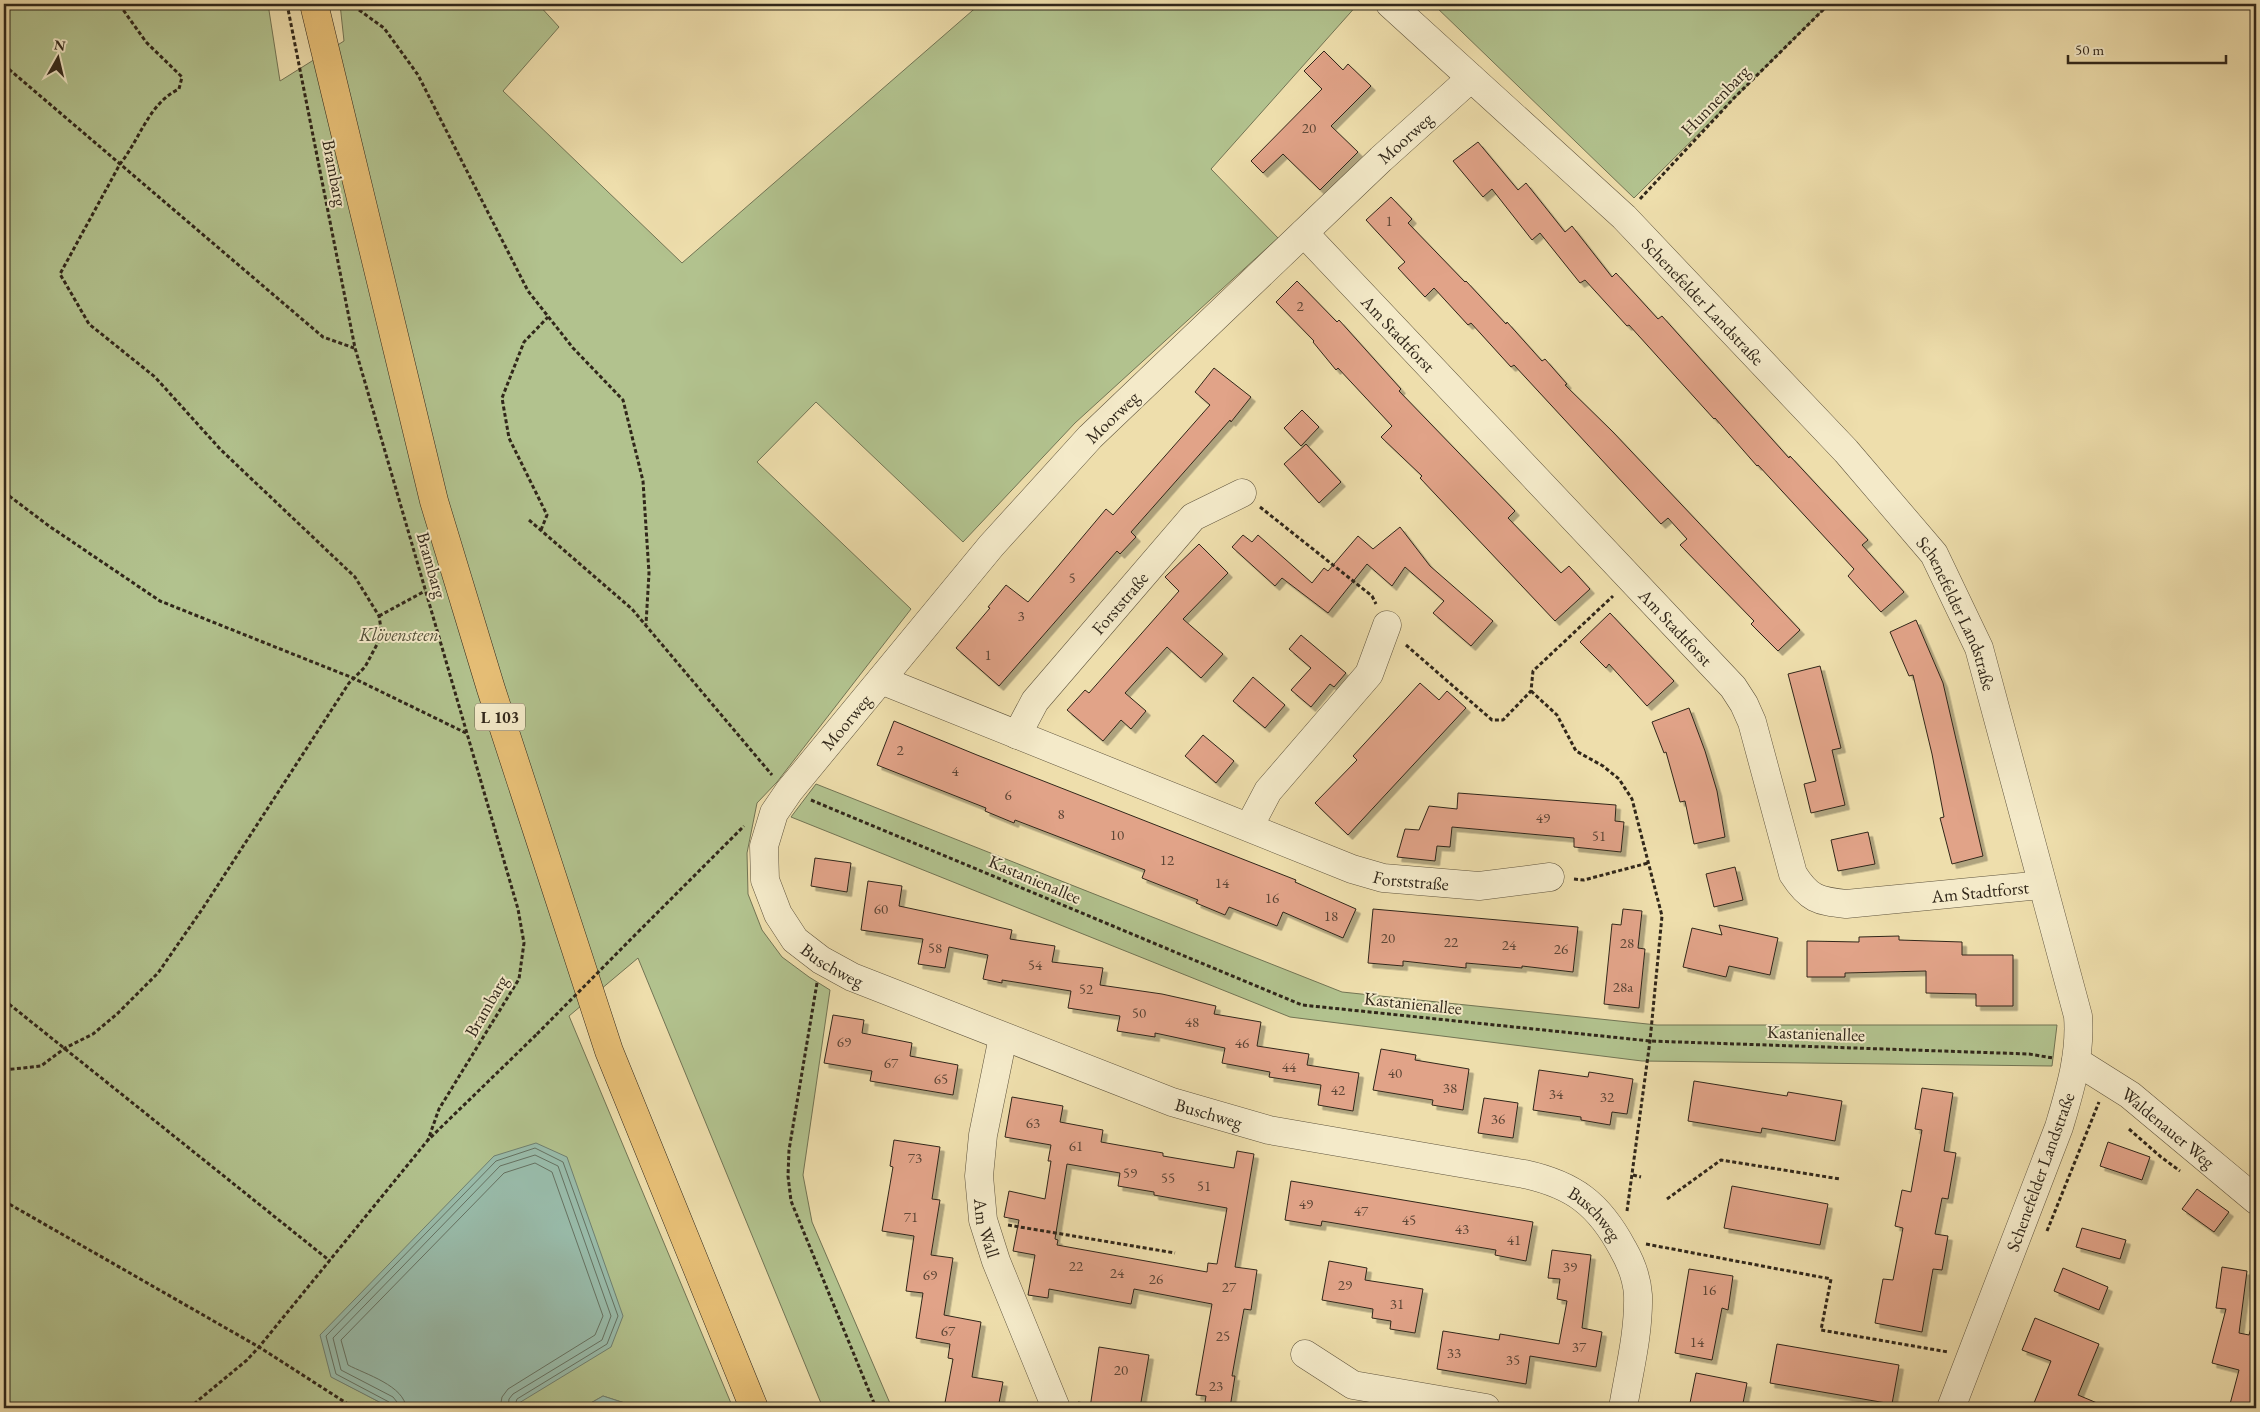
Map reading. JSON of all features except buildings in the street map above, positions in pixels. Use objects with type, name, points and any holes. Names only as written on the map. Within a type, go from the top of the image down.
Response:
[{"type":"main road","name":"L 103","points":[[314,4],[434,501],[491,689],[609,1051],[754,1408]]},
{"type":"street","name":"Schenefelder Landstraße","points":[[1390,4],[1624,217],[1846,451],[1934,554],[1979,648],[2078,1016],[2080,1038],[2060,1127],[1951,1408]]},
{"type":"street","name":"Moorweg","points":[[789,791],[990,546],[1090,437],[1381,159],[1471,78]]},
{"type":"street","name":"Am Stadtforst","points":[[1304,233],[1732,687],[1744,704],[1752,722],[1793,874],[1804,891],[1823,902],[1846,904],[2042,885]]},
{"type":"street","name":"Forststraße","points":[[1017,735],[1035,701],[1193,517],[1242,493]]},
{"type":"street","points":[[1249,827],[1268,791],[1369,674],[1386,625]]},
{"type":"street","name":"Forststraße","points":[[880,680],[1352,869],[1383,878],[1478,886],[1550,877]]},
{"type":"street","name":"Buschweg","points":[[789,791],[774,813],[764,846],[765,880],[778,914],[795,940],[821,960],[852,977],[1172,1102],[1268,1130],[1550,1180],[1576,1193],[1600,1212],[1632,1264],[1638,1293],[1637,1323],[1623,1408]]},
{"type":"street","name":"Am Wall","points":[[1003,1037],[982,1144],[979,1176],[983,1220],[996,1261],[1056,1408]]},
{"type":"street","name":"Waldenauer Weg","points":[[2076,1061],[2130,1095],[2256,1200]]},
{"type":"street","points":[[1305,1354],[1353,1385],[1486,1408]]},
{"type":"path","points":[[4,1070],[41,1066],[65,1048],[93,1034],[117,1014],[158,973],[203,908],[353,678],[365,667],[382,635],[379,616],[355,577],[221,450],[186,409],[155,377],[89,324],[60,274],[145,122],[167,95],[179,89],[182,77],[146,42],[120,4]]},
{"type":"path","name":"Brambarg","points":[[287,4],[355,348],[518,909],[524,943],[519,979],[439,1109],[428,1140]]},
{"type":"path","name":"Hunnenbarg","points":[[1624,217],[1734,98],[1829,4]]},
{"type":"path","points":[[359,10],[384,28],[418,75],[528,291],[573,348],[623,400],[643,480],[649,574],[646,624]]},
{"type":"path","points":[[4,65],[323,337],[355,348]]},
{"type":"path","points":[[541,530],[547,515],[509,438],[502,398],[524,342],[548,317]]},
{"type":"path","points":[[4,492],[49,526],[160,601],[353,678],[467,733]]},
{"type":"path","points":[[1242,493],[1372,596],[1386,625],[1408,647],[1492,720],[1503,720],[1531,691],[1533,672],[1630,580]]},
{"type":"path","name":"Kastanienallee","points":[[529,520],[632,609],[777,782],[789,791],[1302,1005],[1650,1040],[2029,1054],[2076,1061]]},
{"type":"path","points":[[379,616],[425,591]]},
{"type":"path","points":[[1531,691],[1558,715],[1576,751],[1603,766],[1619,779],[1632,799],[1662,916],[1650,1040],[1627,1213],[1617,1238],[1831,1279],[1821,1330],[1948,1352],[1969,1361]]},
{"type":"path","points":[[189,1408],[247,1360],[259,1347],[428,1140],[537,1034],[749,821],[774,813]]},
{"type":"path","points":[[1550,877],[1584,880],[1648,862]]},
{"type":"path","points":[[821,960],[789,1150],[788,1176],[792,1201],[876,1408]]},
{"type":"path","points":[[4,1000],[330,1261]]},
{"type":"path","points":[[2046,1233],[2099,1101]]},
{"type":"path","points":[[1668,1200],[1721,1160],[1840,1179]]},
{"type":"path","points":[[1632,1175],[1641,1177]]},
{"type":"path","points":[[4,1202],[259,1347],[354,1408]]},
{"type":"path","points":[[983,1220],[1175,1253]]},
{"type":"path","points":[[1030,1229],[1031,1222]]},
{"type":"green space","name":"Klövensteen","points":[[4,4],[268,4],[280,81],[344,41],[340,4],[538,4],[559,27],[503,91],[682,263],[980,4],[1358,4],[1211,169],[1278,238],[1075,423],[963,542],[816,402],[757,462],[911,609],[777,782],[757,803],[747,853],[748,894],[762,930],[782,957],[830,990],[803,1175],[812,1222],[892,1408],[823,1408],[638,958],[569,1016],[733,1408],[640,1408],[603,1396],[582,1408],[519,1408],[519,1403],[332,1377],[391,1408],[4,1408]]},
{"type":"green space","points":[[1433,4],[1829,4],[1634,198]]},
{"type":"green space","points":[[816,784],[1342,992],[1657,1025],[2057,1025],[2052,1066],[1642,1061],[1290,1017],[791,817]]},
{"type":"water","points":[[536,1143],[567,1157],[623,1316],[611,1347],[519,1403],[519,1408],[391,1408],[331,1377],[320,1335],[494,1156]]},
{"type":"water","points":[[603,1396],[640,1408],[582,1408]]}]
